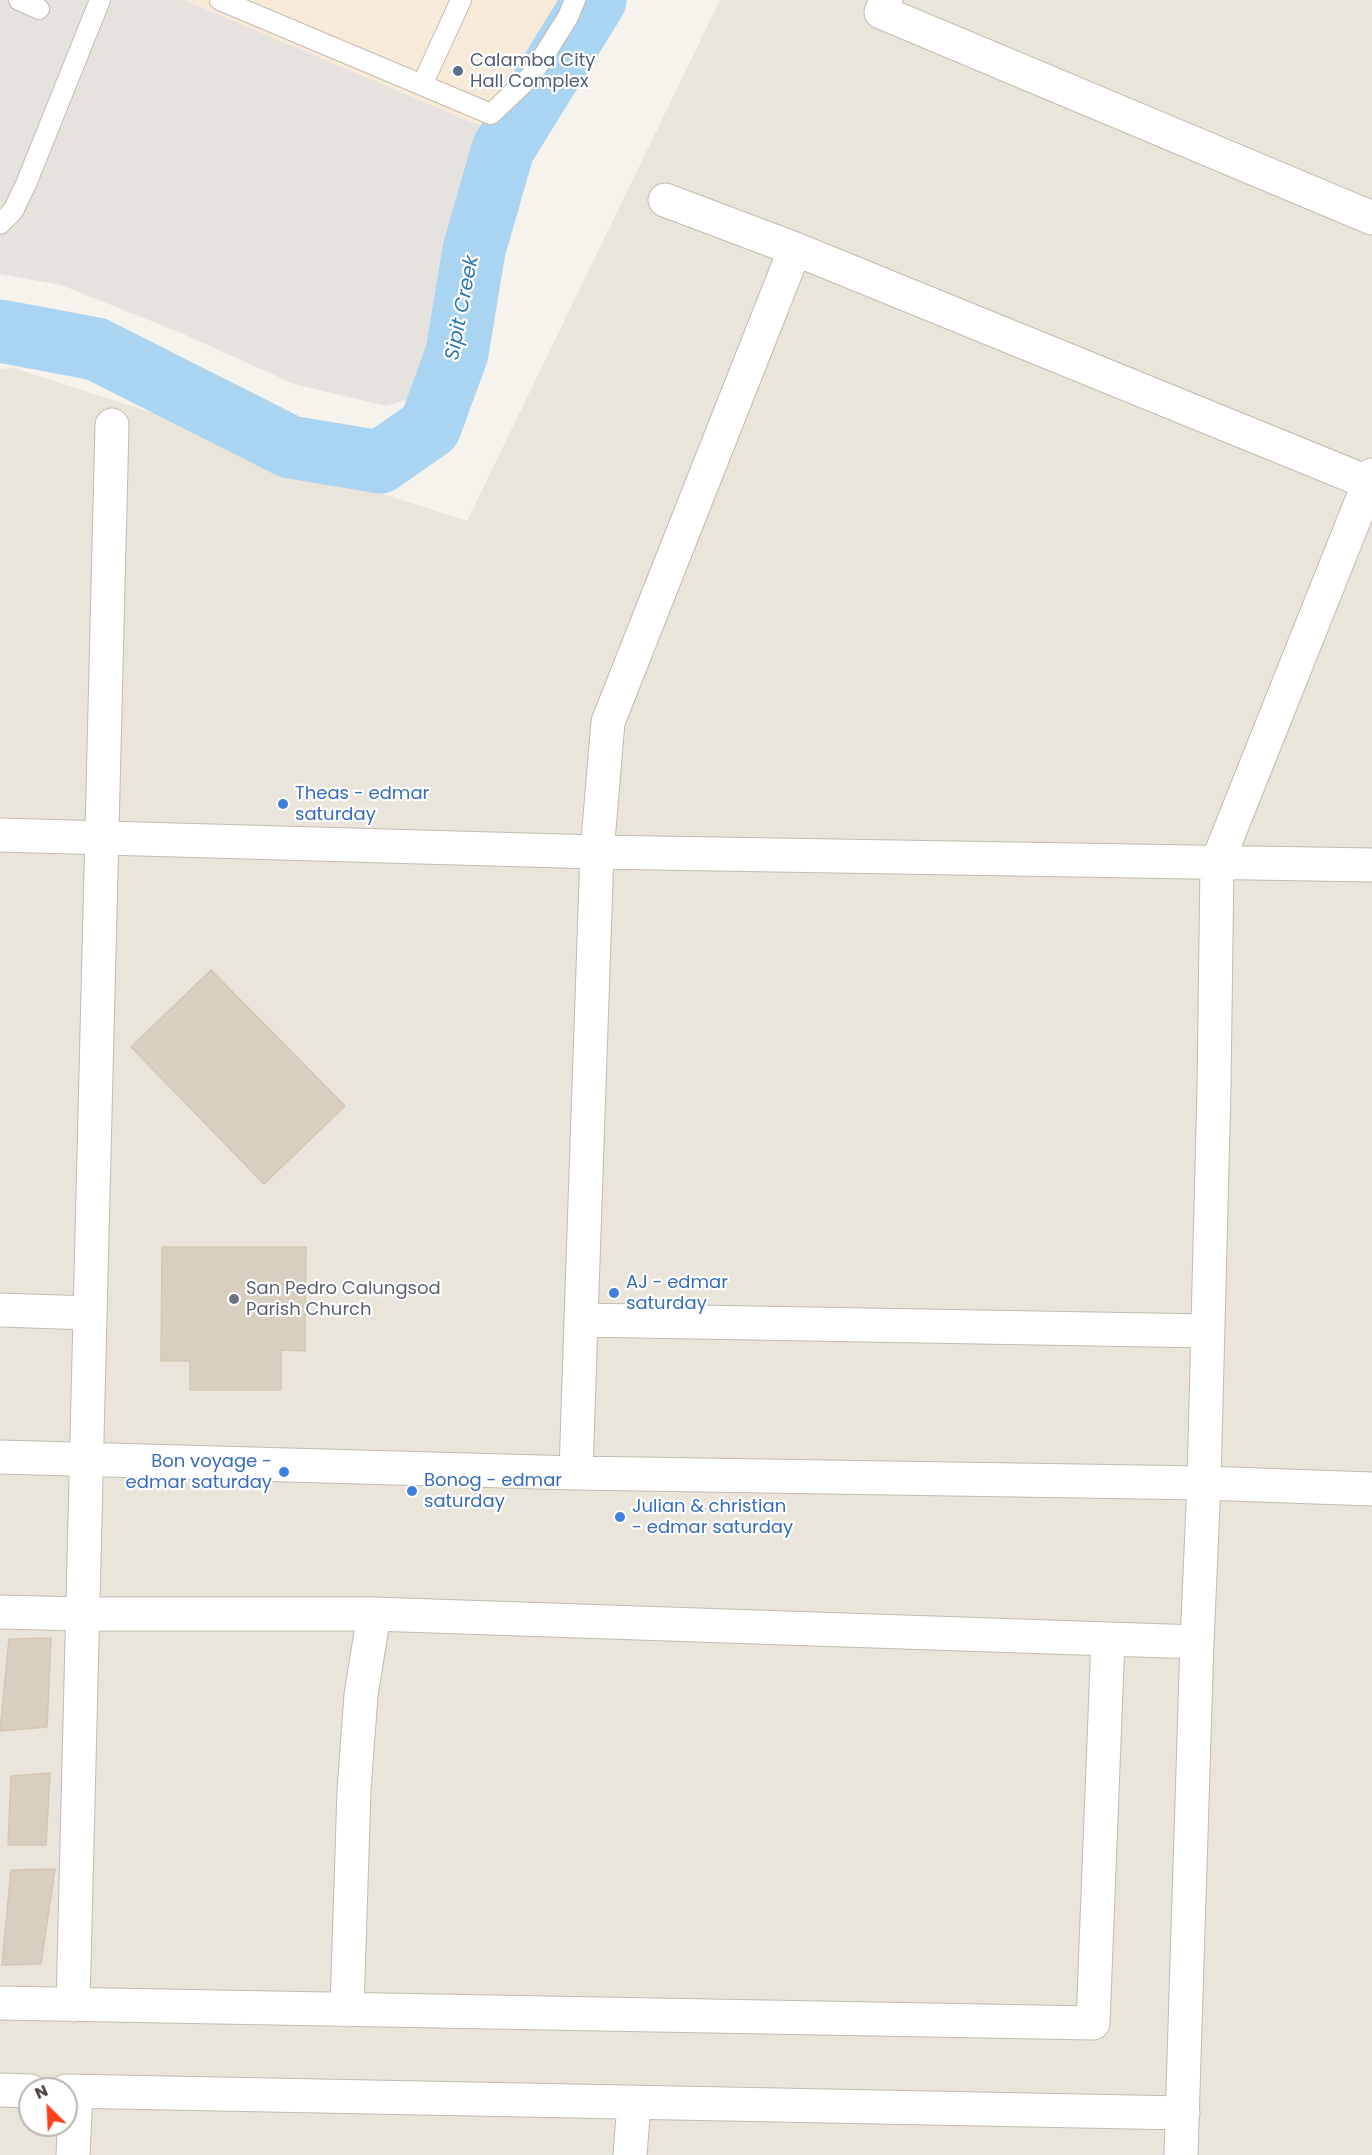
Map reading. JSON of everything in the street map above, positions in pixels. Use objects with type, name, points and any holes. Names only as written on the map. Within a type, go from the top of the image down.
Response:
[{"type":"street","points":[[886,0],[881,12],[1372,218]]},
{"type":"street","points":[[665,200],[795,249],[1371,480],[1217,863],[1204,1483],[1181,2155]]},
{"type":"street","points":[[576,1473],[597,852],[608,722],[795,249]]},
{"type":"street","points":[[73,2005],[112,425]]},
{"type":"street","points":[[0,835],[597,852],[1372,865]]},
{"type":"street","points":[[0,1310],[90,1312]]},
{"type":"street","points":[[581,1320],[1208,1331]]},
{"type":"street","points":[[0,1457],[576,1473],[1204,1483],[1372,1489]]},
{"type":"street","points":[[0,1612],[374,1614],[1197,1642]]},
{"type":"street","points":[[347,2010],[354,1790],[361,1695],[374,1614]]},
{"type":"street","points":[[0,2003],[1093,2023],[1108,1640]]},
{"type":"street","points":[[0,2090],[18,2091]]},
{"type":"street","points":[[78,2092],[1183,2113]]},
{"type":"street","points":[[630,2155],[634,2102]]},
{"type":"street","points":[[72,2137],[73,2155]]},
{"type":"lane","points":[[19,0],[39,9]]},
{"type":"lane","points":[[0,224],[13,211],[26,184],[100,0]]},
{"type":"lane","points":[[220,0],[491,114],[531,76],[568,17],[574,0]]},
{"type":"lane","points":[[422,85],[461,0]]},
{"type":"shaded area","points":[[0,0],[184,0],[516,141],[494,226],[433,392],[386,406],[294,384],[181,333],[61,285],[0,274]]},
{"type":"shaded area","name":"Calamba City Hall Complex","points":[[184,0],[617,0],[516,141]]},
{"type":"shaded area","points":[[720,0],[1372,0],[1372,2155],[0,2155],[0,369],[14,368],[150,412],[333,478],[467,521]]},
{"type":"building","points":[[211,970],[345,1106],[264,1184],[131,1047]]},
{"type":"building","name":"San Pedro Calungsod Parish Church","points":[[162,1247],[306,1247],[305,1351],[281,1350],[281,1390],[190,1390],[190,1361],[161,1361]]},
{"type":"building","points":[[51,1638],[47,1727],[0,1731],[9,1639]]},
{"type":"building","points":[[50,1773],[46,1845],[8,1845],[11,1776]]},
{"type":"building","points":[[55,1869],[41,1964],[2,1965],[11,1870]]},
{"type":"waterway","name":"Sipit Creek","points":[[0,331],[96,349],[290,447],[380,462],[430,427],[457,353],[474,250],[503,149],[595,0]]},
{"type":"place","name":"Calamba City Hall Complex","points":[[458,71]]},
{"type":"place","name":"Theas - edmar saturday","points":[[283,804]]},
{"type":"place","name":"AJ - edmar saturday","points":[[614,1293]]},
{"type":"place","name":"San Pedro Calungsod Parish Church","points":[[234,1299]]},
{"type":"place","name":"Bon voyage - edmar saturday","points":[[284,1472]]},
{"type":"place","name":"Bonog - edmar saturday","points":[[412,1491]]},
{"type":"place","name":"Julian & christian - edmar saturday","points":[[620,1517]]}]
